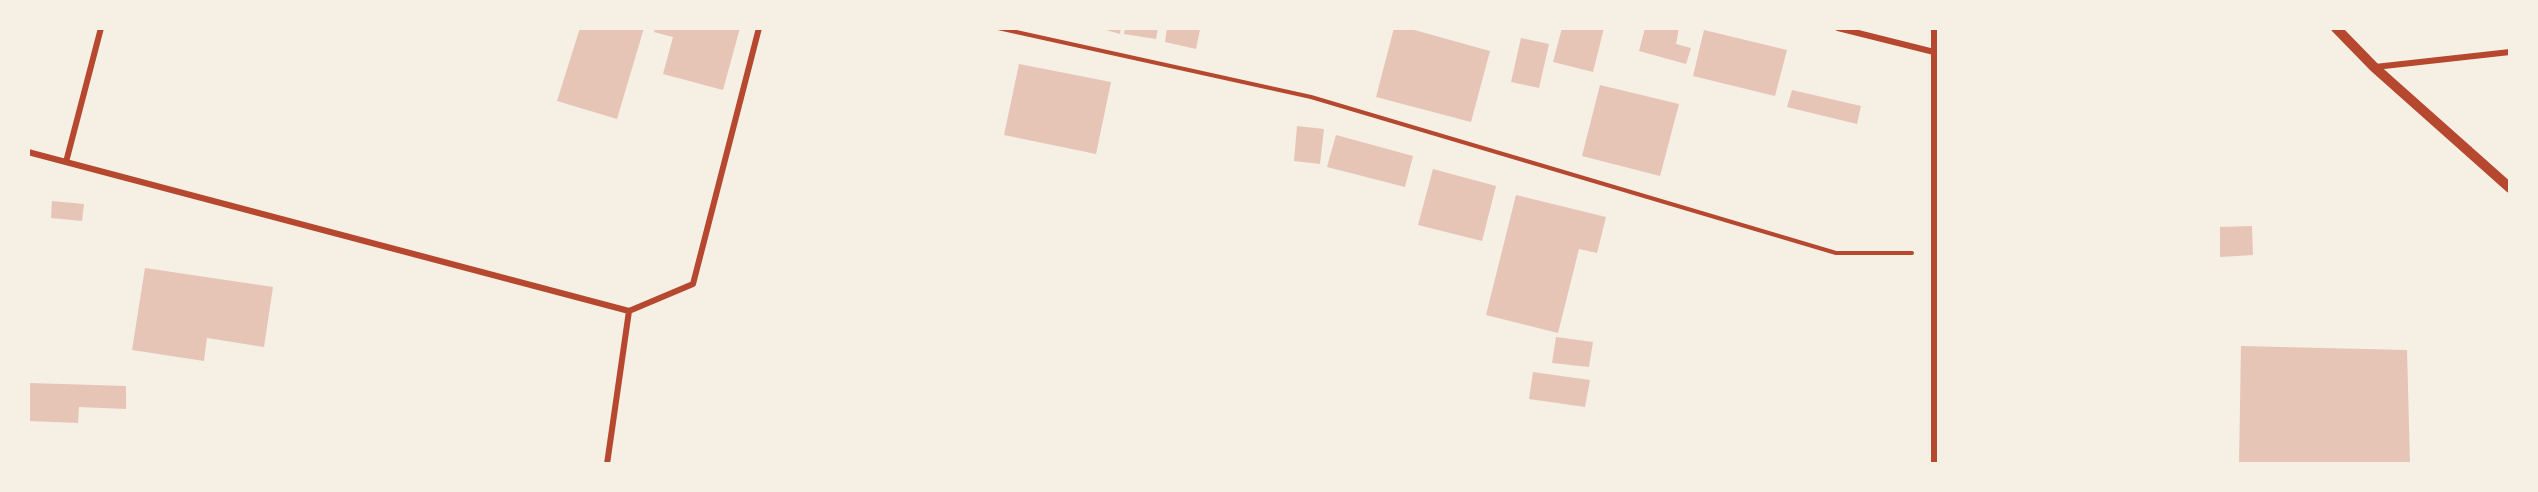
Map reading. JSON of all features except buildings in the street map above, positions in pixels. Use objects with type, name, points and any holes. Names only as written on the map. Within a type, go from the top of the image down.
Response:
[{"type":"street","points":[[66,162],[101,28]]},
{"type":"street","points":[[28,152],[629,311],[693,284],[759,28]]},
{"type":"street","points":[[1838,28],[1934,52]]},
{"type":"street","points":[[1934,28],[1934,464]]},
{"type":"street","points":[[2336,28],[2374,67],[2510,188]]},
{"type":"street","points":[[2374,67],[2510,52]]},
{"type":"street","points":[[608,464],[629,311]]},
{"type":"path","points":[[998,28],[1311,97],[1836,253],[1934,253]]}]
